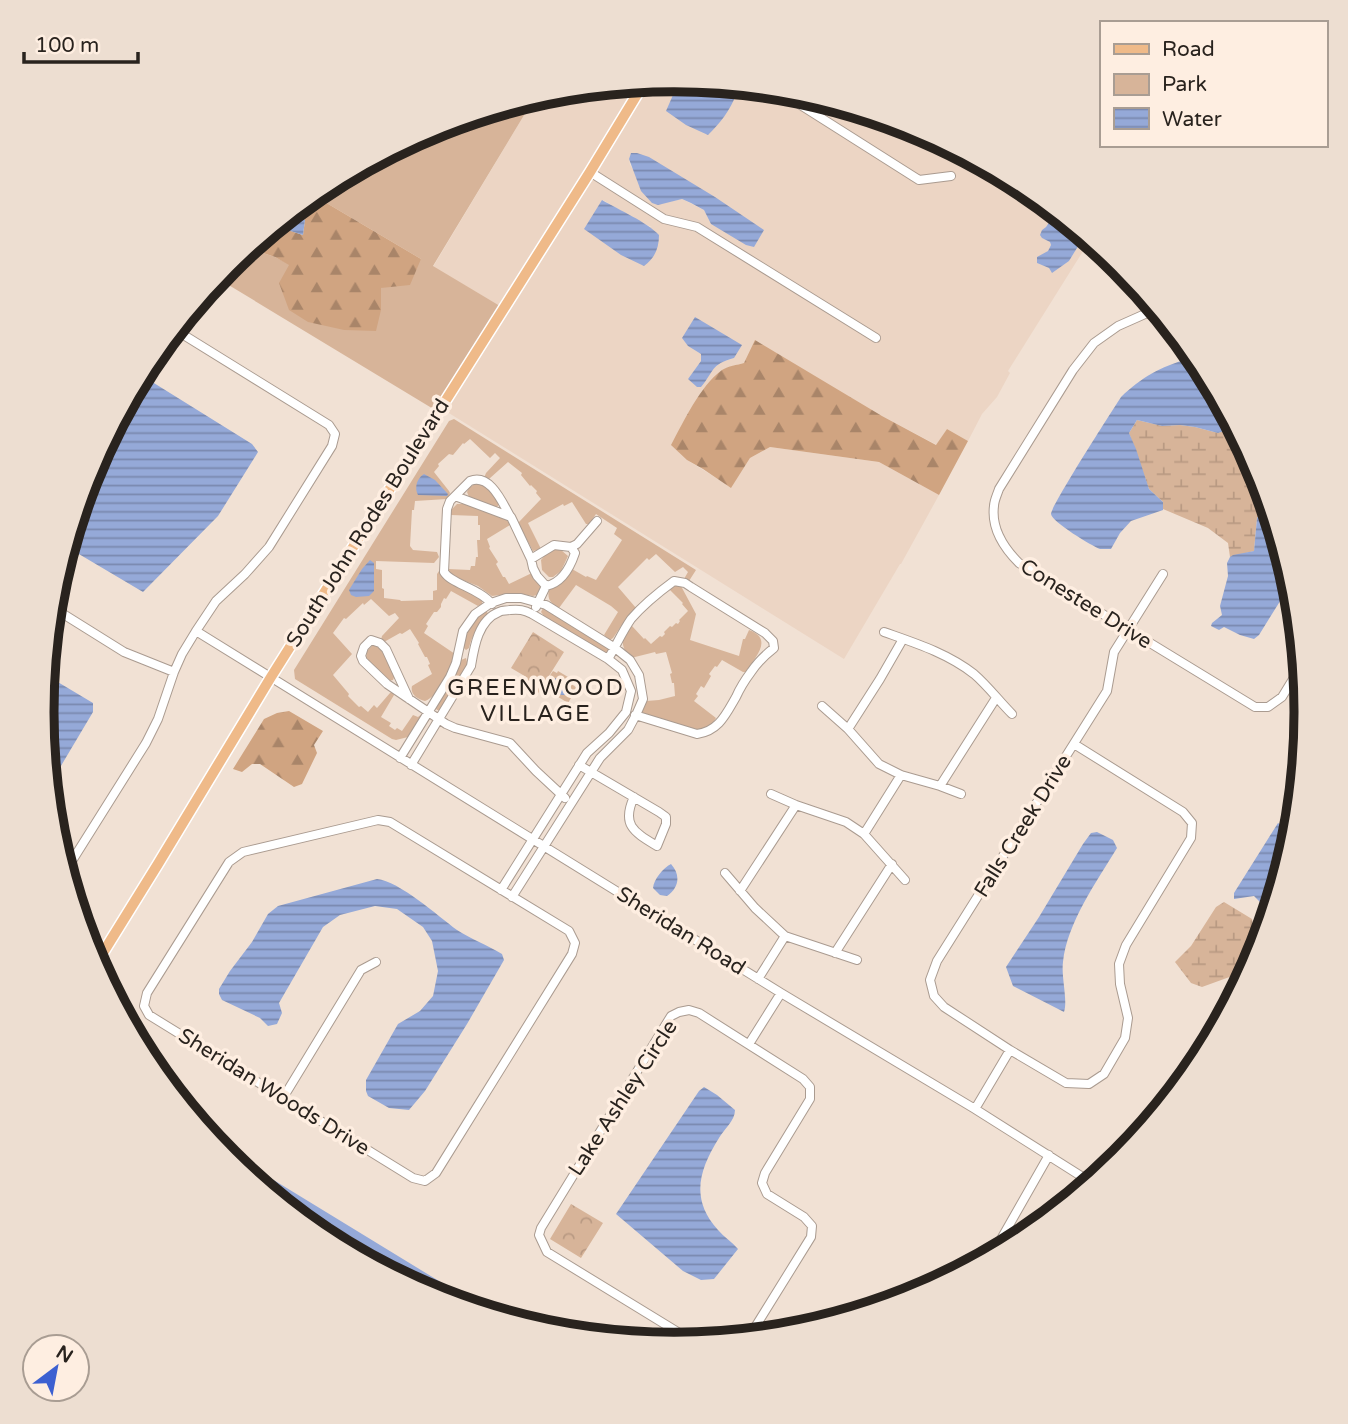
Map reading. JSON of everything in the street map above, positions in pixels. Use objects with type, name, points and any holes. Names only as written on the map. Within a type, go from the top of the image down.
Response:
[{"type":"main road","name":"South John Rodes Boulevard","points":[[103,953],[271,677],[637,94]]},
{"type":"street","points":[[801,105],[919,180],[951,176]]},
{"type":"street","points":[[590,172],[664,219],[697,227],[876,338]]},
{"type":"street","name":"Conestee Drive","points":[[1148,313],[1118,326],[1094,343],[1073,370],[999,489],[994,507],[996,532],[1006,550],[1018,563],[1255,707],[1268,707],[1282,697],[1292,680]]},
{"type":"street","points":[[72,860],[146,743],[158,719],[174,672],[195,631],[216,601],[269,547],[332,446],[335,434],[329,425],[183,334]]},
{"type":"street","points":[[498,612],[477,591],[447,577],[444,572],[447,509],[450,501],[473,479],[479,479],[494,489],[511,517],[531,559],[531,565],[546,586]]},
{"type":"street","points":[[455,496],[511,517]]},
{"type":"street","points":[[531,559],[555,545],[571,547],[577,544],[597,521]]},
{"type":"street","points":[[532,614],[546,586],[558,582],[567,570],[575,552],[571,547]]},
{"type":"street","name":"Falls Creek Drive","points":[[1010,1050],[944,1007],[934,996],[930,979],[937,961],[1107,691],[1114,652],[1163,574]]},
{"type":"street","points":[[608,659],[632,619],[674,581],[685,583],[746,621],[770,637],[775,644],[752,670],[726,716],[712,730],[697,734],[626,712]]},
{"type":"street","points":[[400,758],[450,677],[463,631],[477,611],[491,603],[506,598],[538,602],[615,648],[629,660],[639,676],[642,699],[636,715],[628,730],[591,772],[512,897]]},
{"type":"street","points":[[411,765],[465,678],[471,666],[479,633],[487,620],[498,612],[523,609],[622,670],[631,691],[626,712],[609,733],[587,753],[501,890]]},
{"type":"street","points":[[63,614],[124,652],[174,672]]},
{"type":"street","name":"Sheridan Road","points":[[195,631],[1083,1178]]},
{"type":"street","points":[[884,632],[937,651],[960,664],[976,676],[1012,714]]},
{"type":"street","points":[[848,729],[903,639]]},
{"type":"street","points":[[409,698],[386,649],[371,640],[361,651],[361,656],[387,684],[455,728],[510,743],[561,795],[572,802]]},
{"type":"street","points":[[458,654],[473,656]]},
{"type":"street","points":[[940,786],[996,698]]},
{"type":"street","points":[[822,706],[848,729],[879,764],[901,775],[961,794]]},
{"type":"street","points":[[975,1109],[1010,1050],[1066,1083],[1089,1084],[1104,1074],[1125,1038],[1128,1018],[1120,984],[1119,964],[1126,945],[1191,838],[1192,823],[1183,812],[1074,744]]},
{"type":"street","points":[[579,765],[634,797],[666,817],[657,846],[642,837],[631,825],[628,810],[634,797]]},
{"type":"street","points":[[864,834],[901,775]]},
{"type":"street","points":[[771,794],[846,822],[864,834],[905,880]]},
{"type":"street","points":[[740,891],[796,805]]},
{"type":"street","name":"Sheridan Woods Drive","points":[[378,820],[390,822],[512,897],[569,931],[575,943],[572,954],[436,1173],[425,1181],[413,1178],[149,1015],[144,1006],[147,993],[229,862],[243,852],[378,820]]},
{"type":"street","points":[[835,953],[892,864]]},
{"type":"street","points":[[725,873],[785,936],[857,960]]},
{"type":"street","points":[[758,979],[785,936]]},
{"type":"street","points":[[283,1098],[361,971],[376,962]]},
{"type":"street","points":[[749,1044],[781,993]]},
{"type":"street","name":"Lake Ashley Circle","points":[[677,1332],[547,1252],[538,1235],[671,1016],[689,1010],[699,1013],[749,1044],[803,1079],[810,1087],[810,1099],[765,1173],[762,1183],[767,1194],[804,1217],[811,1226],[811,1237],[756,1326]]},
{"type":"street","points":[[1002,1237],[1049,1156]]},
{"type":"shaded area","points":[[674,92],[673,95],[718,94],[755,98],[795,104],[873,125],[911,139],[984,175],[1051,220],[1042,230],[1042,238],[1051,245],[1037,263],[1052,272],[1069,261],[1080,243],[1085,248],[968,441],[947,429],[937,445],[882,416],[744,363],[725,368],[687,460],[731,487],[750,458],[770,447],[879,462],[939,495],[844,659],[444,410],[641,94]],"holes":[[[631,153],[754,247],[711,224],[704,210],[682,199],[658,204],[630,165]],[[603,200],[642,223],[652,227],[584,229]],[[688,346],[734,358],[722,362],[710,371],[705,382],[688,379],[701,361],[701,354]]]},
{"type":"shaded area","points":[[633,94],[500,306],[433,267],[527,110]]},
{"type":"green space","points":[[527,110],[433,266],[500,306],[435,410],[227,284],[259,252],[381,310],[381,288],[421,259],[324,201],[364,175],[437,139]]},
{"type":"green space","points":[[324,201],[421,259],[410,285],[381,288],[381,310],[376,331],[344,330],[308,322],[289,310],[279,283],[289,265],[259,252],[285,229],[303,235],[305,220],[301,217]]},
{"type":"green space","points":[[755,340],[936,445],[947,429],[968,441],[939,495],[879,462],[770,447],[750,458],[731,488],[687,460],[671,445],[687,415],[714,377],[724,369],[744,363]]},
{"type":"green space","points":[[454,419],[696,570],[689,581],[684,579],[688,572],[683,567],[675,572],[656,554],[649,560],[647,558],[618,587],[636,608],[610,640],[604,635],[618,612],[611,606],[576,585],[559,608],[550,600],[548,592],[572,569],[596,580],[622,540],[614,534],[617,528],[596,514],[589,524],[586,524],[572,502],[564,506],[563,504],[528,523],[541,549],[533,551],[518,523],[541,499],[537,491],[530,486],[522,473],[508,462],[486,480],[486,473],[500,458],[495,453],[490,458],[470,439],[453,455],[449,454],[438,464],[434,472],[450,493],[447,499],[415,501],[412,510],[410,546],[413,550],[437,552],[439,557],[434,563],[376,561],[376,569],[382,570],[384,598],[401,601],[433,600],[439,571],[482,600],[482,604],[478,606],[451,591],[426,624],[428,626],[424,633],[455,654],[440,688],[425,701],[413,694],[412,686],[432,674],[427,657],[410,629],[384,642],[381,640],[399,618],[395,613],[389,616],[371,599],[344,618],[333,633],[352,654],[333,675],[359,707],[368,712],[374,705],[377,708],[393,692],[394,695],[381,717],[391,723],[389,726],[395,730],[397,728],[402,731],[413,715],[418,717],[422,714],[408,737],[396,740],[295,679],[294,670],[449,421]]},
{"type":"green space","points":[[1137,420],[1162,426],[1195,427],[1218,433],[1226,430],[1261,513],[1257,518],[1254,551],[1230,557],[1228,543],[1208,528],[1163,509],[1163,502],[1149,489],[1129,433]]},
{"type":"green space","points":[[476,483],[483,486],[500,503],[497,507],[469,497],[469,488]]},
{"type":"green space","points":[[457,504],[509,520],[510,525],[487,539],[489,548],[509,584],[534,572],[543,584],[537,595],[516,593],[492,596],[448,572],[448,569],[470,570],[471,566],[475,566],[478,557],[478,516],[451,515],[451,510]]},
{"type":"green space","points":[[556,548],[568,556],[561,571],[549,577],[542,570],[541,560]]},
{"type":"green space","points":[[679,584],[696,614],[690,640],[739,656],[743,639],[749,630],[760,638],[761,643],[746,672],[722,660],[709,674],[711,676],[704,688],[701,686],[694,701],[716,718],[711,725],[703,729],[671,724],[641,711],[646,701],[675,696],[670,674],[672,673],[666,652],[631,658],[623,646],[625,635],[632,626],[651,644],[662,637],[670,626],[678,624],[688,611],[670,590]]},
{"type":"green space","points":[[543,608],[610,648],[607,654],[544,616],[541,612]]},
{"type":"green space","points":[[485,611],[488,616],[476,630],[466,650],[463,647],[468,631]]},
{"type":"green space","points":[[533,632],[564,652],[537,695],[523,687],[528,678],[511,668]]},
{"type":"green space","points":[[372,646],[380,648],[395,675],[393,680],[388,681],[366,658],[367,651]]},
{"type":"green space","points":[[466,658],[468,666],[441,710],[437,710],[435,707],[461,660]]},
{"type":"green space","points":[[553,671],[568,677],[566,680],[577,688],[568,703],[542,687]]},
{"type":"green space","points":[[289,711],[323,731],[314,745],[317,753],[302,784],[294,787],[260,764],[252,764],[242,772],[233,769],[264,719]]},
{"type":"green space","points":[[1224,902],[1252,919],[1254,930],[1235,975],[1202,987],[1191,983],[1175,962],[1191,946],[1216,907]]},
{"type":"green space","points":[[571,1204],[603,1223],[581,1258],[550,1239]]},
{"type":"green space","points":[[380,1246],[453,1291],[400,1268],[374,1254]]},
{"type":"water","points":[[675,92],[735,96],[731,106],[708,135],[686,125],[666,111]]},
{"type":"water","points":[[631,153],[649,157],[764,230],[754,247],[711,224],[704,210],[682,199],[658,205],[652,203],[641,191],[629,159]]},
{"type":"water","points":[[602,200],[659,235],[656,252],[644,266],[621,255],[584,229]]},
{"type":"water","points":[[301,217],[305,220],[303,235],[285,229]]},
{"type":"water","points":[[1051,220],[1080,243],[1069,261],[1052,273],[1049,268],[1037,263],[1037,257],[1048,251],[1051,245],[1040,235]]},
{"type":"water","points":[[695,317],[742,345],[734,358],[714,369],[701,387],[688,379],[701,361],[701,354],[688,346],[682,338]]},
{"type":"water","points":[[1184,361],[1226,430],[1218,433],[1195,427],[1162,426],[1137,420],[1129,433],[1149,489],[1163,502],[1163,510],[1131,521],[1111,549],[1100,549],[1073,533],[1051,514],[1121,397],[1136,384]]},
{"type":"water","points":[[151,381],[252,444],[258,452],[218,516],[143,592],[75,552],[101,475],[118,438]]},
{"type":"water","points":[[424,474],[435,480],[447,496],[418,495],[417,483]]},
{"type":"water","points":[[1261,513],[1283,597],[1254,639],[1224,627],[1219,630],[1211,626],[1222,615],[1220,606],[1230,557],[1254,551],[1257,518]]},
{"type":"water","points":[[370,560],[374,563],[374,591],[369,596],[351,595],[349,590]]},
{"type":"water","points":[[556,678],[563,680],[570,689],[568,695],[561,695],[553,690],[552,681]]},
{"type":"water","points":[[56,681],[93,703],[93,712],[58,771],[54,712]]},
{"type":"water","points":[[1278,823],[1283,826],[1261,910],[1260,902],[1254,896],[1234,899],[1234,893]]},
{"type":"water","points":[[1097,832],[1113,840],[1117,848],[1070,932],[1063,962],[1064,1012],[1013,986],[1006,967],[1083,844],[1091,833]]},
{"type":"water","points":[[671,864],[677,877],[676,885],[667,896],[660,895],[653,888],[654,885],[659,874]]},
{"type":"water","points":[[377,879],[407,892],[457,930],[502,954],[504,960],[425,1091],[409,1110],[389,1108],[368,1096],[366,1091],[366,1080],[398,1024],[420,1011],[433,996],[438,971],[432,941],[423,927],[397,909],[375,906],[340,915],[323,927],[279,1003],[282,1013],[277,1024],[268,1026],[260,1018],[222,1000],[219,994],[219,989],[230,971],[252,942],[268,914],[278,906]]},
{"type":"water","points":[[704,1087],[735,1110],[706,1162],[700,1184],[701,1196],[709,1218],[720,1233],[738,1249],[714,1279],[701,1280],[683,1271],[616,1214]]},
{"type":"waterway","points":[[272,1183],[439,1286]]},
{"type":"district","name":"GREENWOOD VILLAGE","points":[[536,701]]}]
